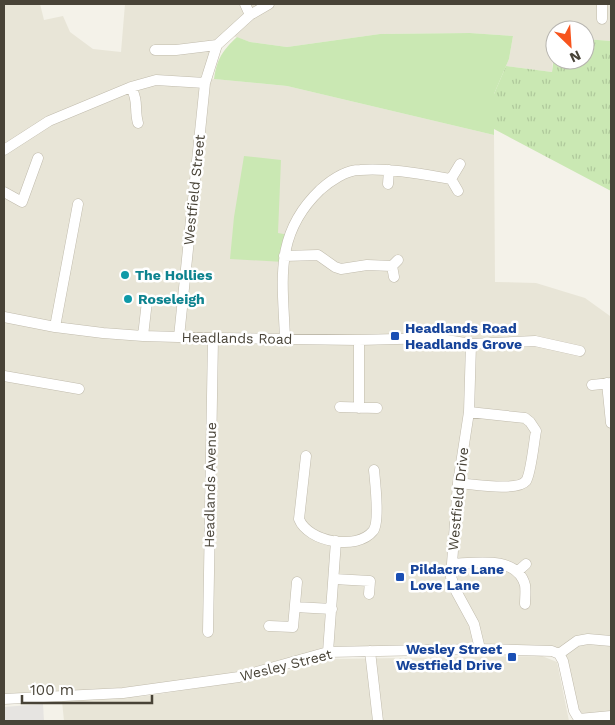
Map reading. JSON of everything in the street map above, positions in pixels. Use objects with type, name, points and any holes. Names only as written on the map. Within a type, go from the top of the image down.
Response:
[{"type":"street","points":[[245,4],[250,15]]},
{"type":"street","points":[[155,50],[196,49],[217,46],[250,15],[269,4]]},
{"type":"street","points":[[602,4],[602,19]]},
{"type":"street","name":"Westfield Street","points":[[179,337],[205,82],[217,46]]},
{"type":"street","points":[[4,150],[49,122],[131,87],[156,80],[205,82]]},
{"type":"street","points":[[131,87],[135,95],[138,122]]},
{"type":"street","points":[[4,192],[22,202],[38,158]]},
{"type":"street","points":[[451,179],[460,164]]},
{"type":"street","points":[[285,339],[284,256],[289,235],[306,204],[328,182],[358,170],[389,170],[451,179],[458,191]]},
{"type":"street","points":[[388,184],[389,170]]},
{"type":"street","points":[[55,327],[78,204]]},
{"type":"street","points":[[284,256],[318,255],[341,269],[395,263],[394,278]]},
{"type":"street","points":[[143,336],[147,301]]},
{"type":"street","name":"Headlands Road","points":[[4,317],[55,327],[143,336],[360,340],[434,338],[471,344],[535,341],[580,351]]},
{"type":"street","name":"Headlands Avenue","points":[[208,632],[213,338]]},
{"type":"street","points":[[360,340],[360,408]]},
{"type":"street","name":"Westfield Drive","points":[[471,344],[469,412],[458,483],[451,577],[456,591],[474,624],[480,649]]},
{"type":"street","points":[[4,376],[79,389]]},
{"type":"street","points":[[592,385],[609,383],[611,423]]},
{"type":"street","points":[[340,408],[377,408]]},
{"type":"street","points":[[458,483],[512,487],[522,484],[529,476],[536,431],[525,418],[469,412]]},
{"type":"street","points":[[306,456],[298,476],[302,500],[299,519],[302,526],[316,537],[336,541],[358,539],[367,536],[373,531],[377,524],[380,481],[374,470]]},
{"type":"street","points":[[328,652],[336,541]]},
{"type":"street","points":[[452,564],[499,563],[517,572],[524,582],[525,604]]},
{"type":"street","points":[[517,572],[526,564]]},
{"type":"street","points":[[334,579],[370,581],[369,594]]},
{"type":"street","points":[[270,626],[293,626],[296,582]]},
{"type":"street","points":[[295,607],[332,609]]},
{"type":"street","points":[[611,641],[588,639],[577,641],[559,654],[563,661],[574,711],[579,720],[611,716]]},
{"type":"street","name":"Wesley Street","points":[[4,699],[123,694],[239,677],[328,652],[480,649],[552,651],[559,654]]},
{"type":"street","points":[[370,651],[378,721]]},
{"type":"shaded area","points":[[4,4],[40,4],[44,20],[63,16],[70,32],[93,49],[121,52],[125,4],[611,4],[611,41],[595,40],[595,20],[545,20],[545,70],[552,70],[552,72],[506,66],[513,36],[470,33],[380,34],[287,47],[250,42],[225,33],[201,76],[287,86],[494,135],[495,282],[536,283],[585,298],[610,316],[611,716],[579,719],[559,654],[328,652],[248,675],[123,693],[4,699]]},
{"type":"shaded area","points":[[542,656],[557,662],[569,721],[64,721],[62,701],[146,696],[218,685],[277,674],[333,659]]},
{"type":"shaded area","points":[[43,704],[44,721],[4,721],[4,707]]},
{"type":"green space","points":[[470,33],[513,36],[509,59],[494,94],[494,135],[287,86],[214,79],[221,56],[237,37],[250,42],[287,47],[380,34]]},
{"type":"green space","points":[[595,40],[611,41],[611,191],[494,129],[494,94],[506,66],[552,72],[552,70],[595,70]]},
{"type":"green space","points":[[244,156],[281,160],[278,233],[289,235],[284,262],[230,259],[234,217]]},
{"type":"place","name":"The Hollies","points":[[125,275]]},
{"type":"place","name":"Roseleigh","points":[[128,299]]},
{"type":"place","name":"Headlands Road Headlands Grove","points":[[395,336]]},
{"type":"place","name":"Pildacre Lane Love Lane","points":[[400,577]]},
{"type":"place","name":"Wesley Street Westfield Drive","points":[[512,657]]}]
